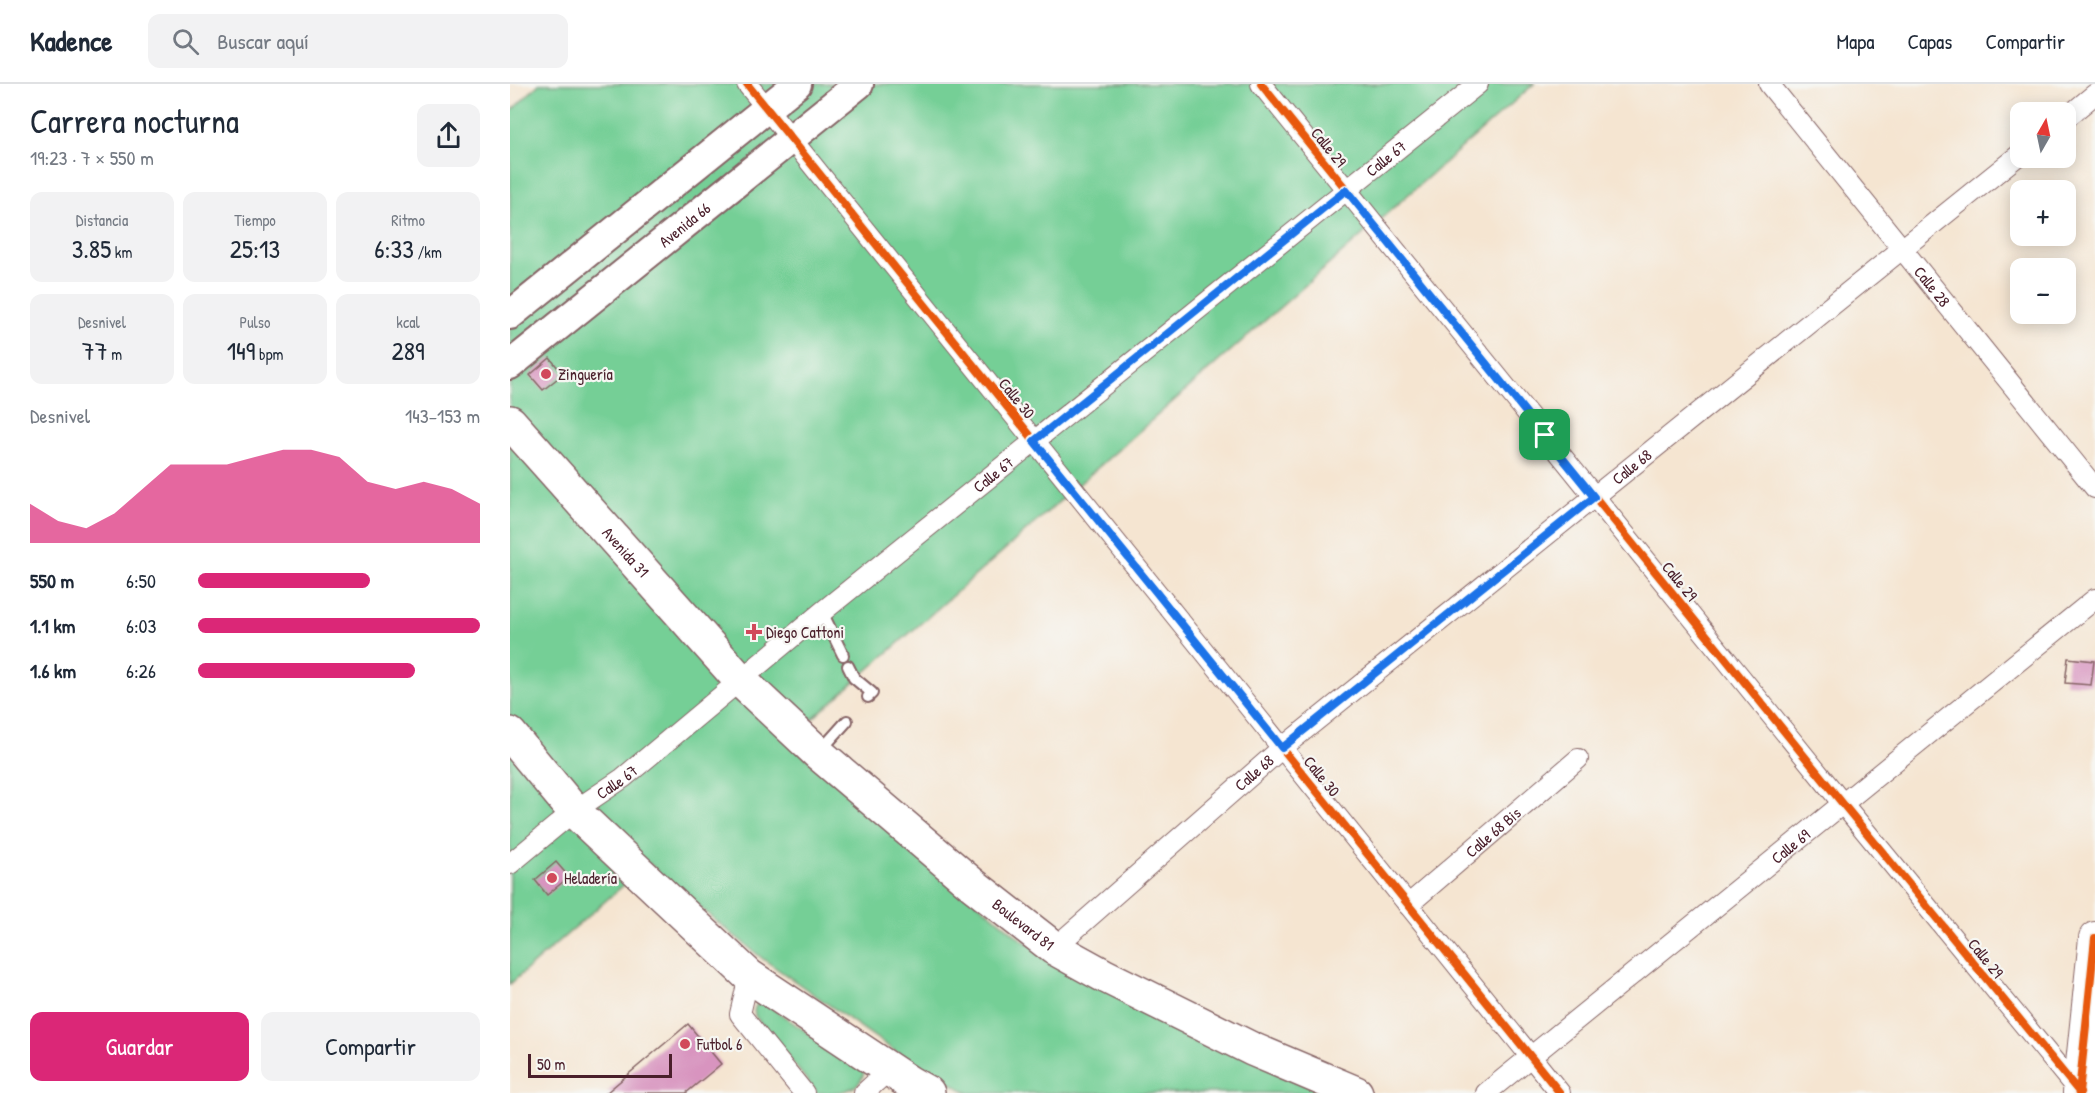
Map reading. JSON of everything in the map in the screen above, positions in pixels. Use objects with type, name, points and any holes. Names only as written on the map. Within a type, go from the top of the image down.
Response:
[{"type":"highway","name":"Avenida 31","points":[[510,422],[741,681]]},
{"type":"highway","name":"Boulevard 81","points":[[741,681],[819,754],[972,884],[1054,948],[1102,975],[1252,1049],[1356,1093]]},
{"type":"highway","points":[[510,734],[574,811],[749,976],[928,1093]]},
{"type":"main road","points":[[510,315],[797,84]]},
{"type":"main road","name":"Avenida 66","points":[[510,365],[859,84]]},
{"type":"main road","points":[[2079,1093],[2095,938]]},
{"type":"street","name":"Calle 30","points":[[747,84],[1560,1093]]},
{"type":"street","name":"Calle 29","points":[[1261,84],[2079,1093]]},
{"type":"street","name":"Calle 67","points":[[510,864],[574,811],[623,778],[822,612],[1478,84]]},
{"type":"street","name":"Calle 28","points":[[1768,84],[2095,488]]},
{"type":"street","points":[[2076,110],[2095,94]]},
{"type":"street","name":"Calle 68","points":[[1054,948],[1282,748],[2010,162]]},
{"type":"street","name":"Calle 69","points":[[1486,1093],[2095,599]]},
{"type":"street","name":"Calle 68 Bis","points":[[1408,905],[1578,759]]},
{"type":"street","points":[[749,976],[740,1014],[804,1093]]},
{"type":"street","points":[[864,1093],[890,1070]]},
{"type":"lane","points":[[822,612],[843,655]]},
{"type":"lane","points":[[848,666],[854,678],[872,693],[868,698]]},
{"type":"lane","points":[[819,754],[847,721]]},
{"type":"green space","points":[[539,84],[1534,84],[787,741],[1022,940],[1324,1093],[969,1093],[912,1063],[763,959],[665,879],[649,863],[510,984],[510,112]]},
{"type":"green space","points":[[762,1001],[864,1072],[858,1084],[839,1092],[817,1093],[755,1016],[755,1007]]},
{"type":"building","name":"Zinguería","points":[[550,358],[563,374],[543,390],[530,375]]},
{"type":"building","points":[[2068,658],[2094,661],[2091,685],[2065,683]]},
{"type":"building","name":"Heladería","points":[[556,862],[569,877],[547,895],[535,880]]},
{"type":"building","name":"Futbol 6","points":[[688,1024],[721,1064],[686,1093],[606,1093]]},
{"type":"cycle path","points":[[747,84],[1560,1093]]},
{"type":"cycle path","points":[[1261,84],[1843,804],[2080,1093]]},
{"type":"cycle path","points":[[2079,1093],[2095,938]]},
{"type":"place","name":"Zinguería","points":[[546,374]]},
{"type":"place","name":"Diego Cattoni","points":[[754,632]]},
{"type":"place","name":"Heladería","points":[[552,878]]},
{"type":"place","name":"Futbol 6","points":[[685,1044]]},
{"type":"route","points":[[1346,190],[1545,435],[1594,497],[1282,748],[1034,441],[1346,190]]}]
